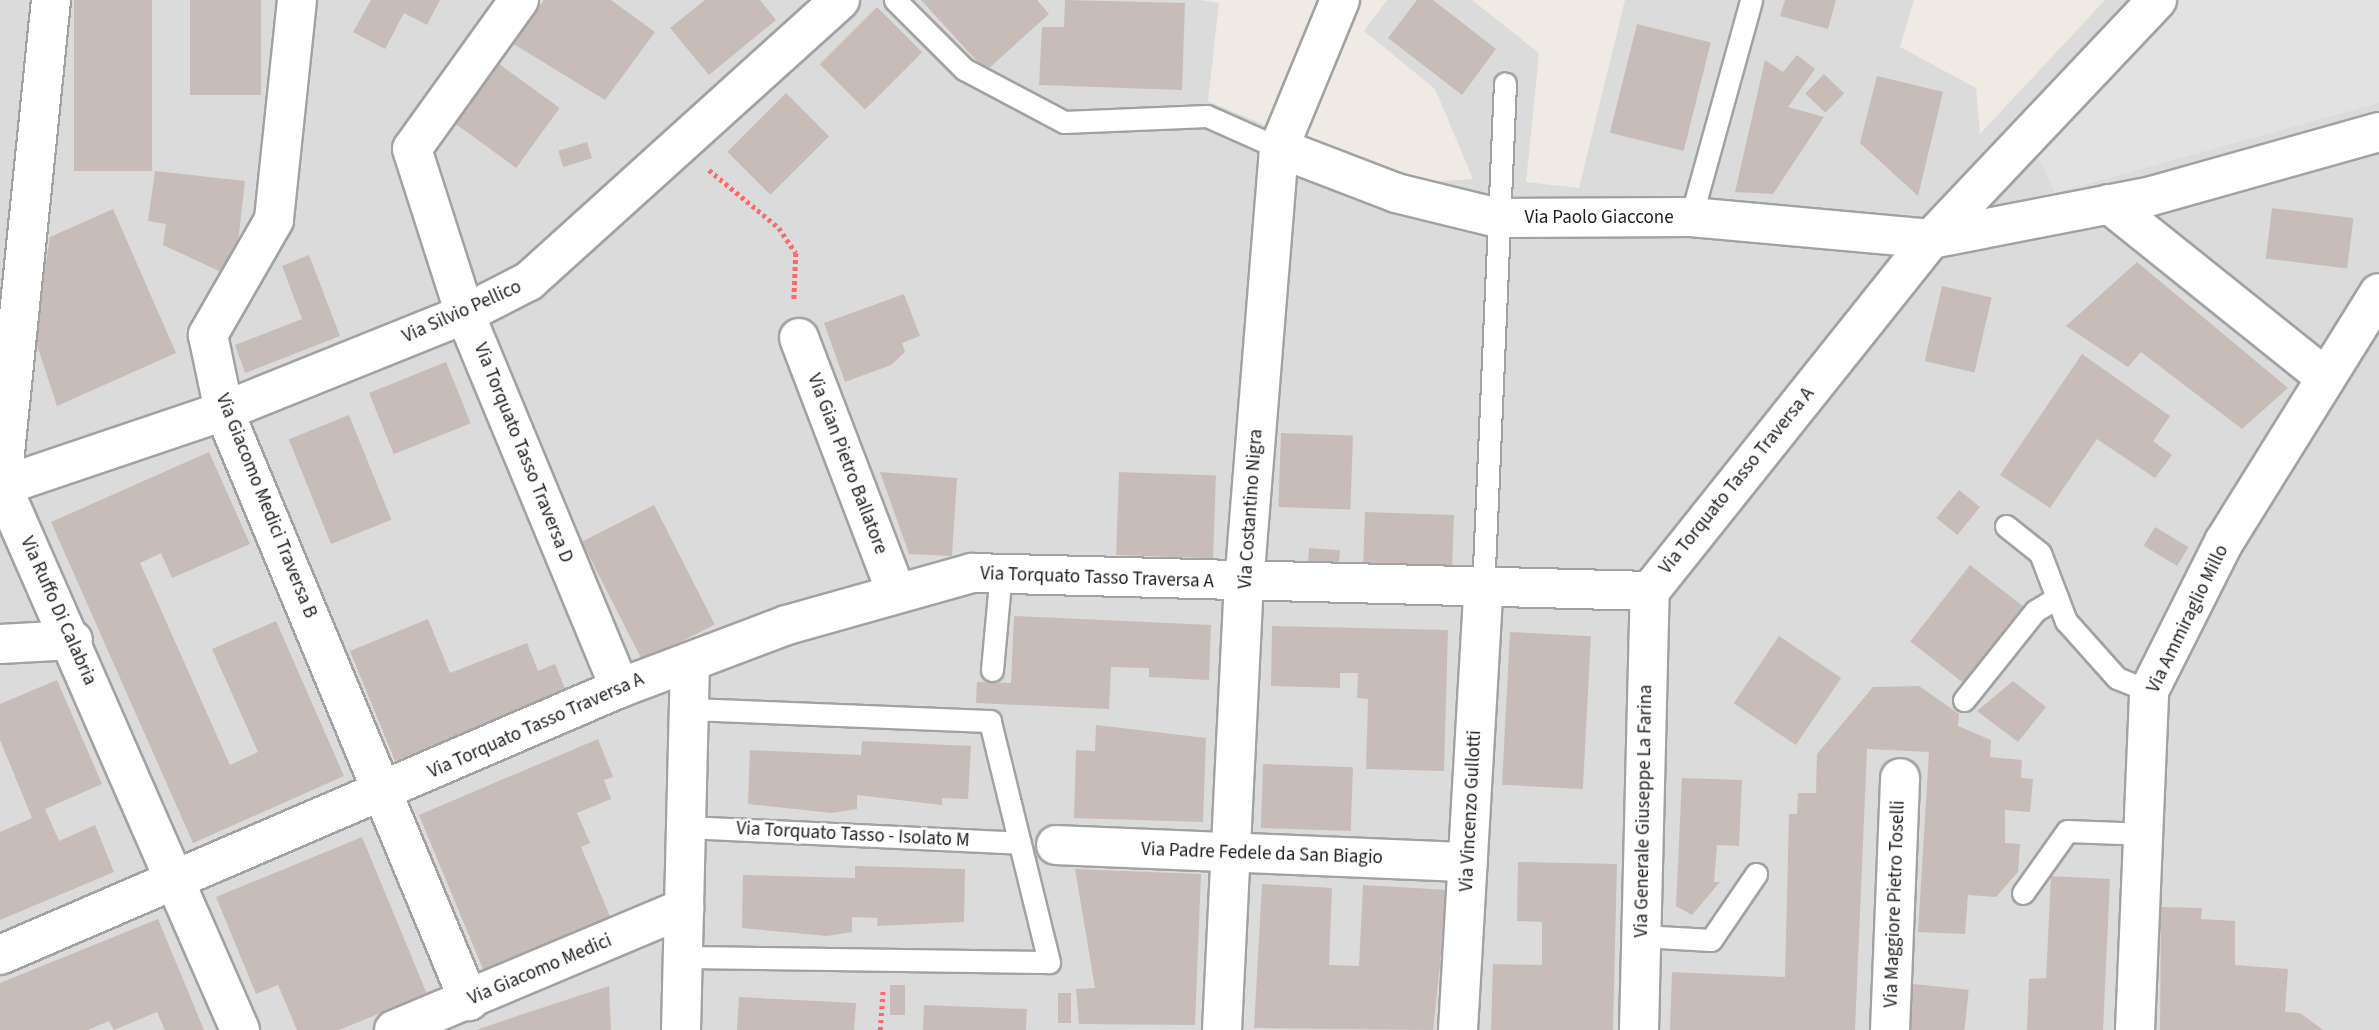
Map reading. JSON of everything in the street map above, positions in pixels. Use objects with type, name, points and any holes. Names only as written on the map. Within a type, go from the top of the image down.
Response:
[{"type":"street","points":[[2,486],[51,0]]},
{"type":"street","name":"Via Giacomo Medici Traversa B","points":[[298,0],[274,220],[208,335],[224,411],[469,1001]]},
{"type":"street","name":"Via Torquato Tasso Traversa D","points":[[519,0],[412,149],[466,314],[620,688]]},
{"type":"street","name":"Via Silvio Pellico","points":[[2,486],[224,411],[466,314],[529,281],[840,0]]},
{"type":"street","name":"Via Costantino Nigra","points":[[1223,1030],[1234,855],[1244,584],[1279,148],[1340,0]]},
{"type":"street","name":"Via Torquato Tasso Traversa A","points":[[0,955],[383,793],[620,688],[895,590],[1001,572],[1244,584],[1483,591],[1650,591],[1931,239],[2157,0]]},
{"type":"street","name":"Via Paolo Giaccone","points":[[1279,148],[1396,193],[1499,218],[1691,217],[1931,239],[2109,204],[2379,132]]},
{"type":"street","points":[[2109,204],[2326,378]]},
{"type":"street","name":"Via Ammiraglio Millo","points":[[2135,1030],[2147,834],[2148,691],[2224,542],[2379,293]]},
{"type":"street","name":"Via Gian Pietro Ballatore","points":[[799,338],[895,590]]},
{"type":"street","name":"Via Ruffo Di Calabria","points":[[2,486],[73,640],[173,881],[240,1030]]},
{"type":"street","name":"Via Vincenzo Gullotti","points":[[1458,1030],[1483,591]]},
{"type":"street","name":"Via Generale Giuseppe La Farina","points":[[1639,1030],[1650,591]]},
{"type":"street","points":[[0,644],[73,640]]},
{"type":"street","points":[[681,1030],[690,662]]},
{"type":"street","name":"Via Maggiore Pietro Toselli","points":[[1890,1030],[1900,778]]},
{"type":"street","name":"Via Padre Fedele da San Biagio","points":[[1038,844],[1234,855],[1468,862]]},
{"type":"street","name":"Via Giacomo Medici","points":[[394,1030],[469,1001],[684,908]]},
{"type":"lane","points":[[895,0],[964,69],[1064,122],[1207,116],[1279,148]]},
{"type":"lane","points":[[1691,217],[1751,0]]},
{"type":"lane","points":[[1483,591],[1505,83]]},
{"type":"lane","points":[[2006,526],[2039,553],[2066,621],[2117,678],[2148,691]]},
{"type":"lane","points":[[992,670],[1001,572]]},
{"type":"lane","points":[[1964,700],[2035,611],[2057,598]]},
{"type":"lane","points":[[683,957],[1049,962],[1038,844],[990,721],[689,709]]},
{"type":"lane","name":"Via Torquato Tasso - Isolato M","points":[[686,827],[1038,844]]},
{"type":"lane","points":[[2023,893],[2067,831],[2147,834]]},
{"type":"lane","points":[[1641,936],[1711,940],[1756,874]]},
{"type":"path","points":[[680,143],[749,210],[779,228],[796,253],[792,310],[799,338]]},
{"type":"path","points":[[880,1030],[886,960]]},
{"type":"shaded area","points":[[0,0],[1201,0],[1219,3],[1208,101],[1405,184],[1473,179],[1435,89],[1364,31],[1387,0],[1472,0],[1539,53],[1526,182],[1579,188],[1625,0],[1914,0],[1900,47],[1976,88],[1980,134],[2105,0],[2379,0],[2379,1030],[0,1030]]},
{"type":"shaded area","points":[[2178,0],[2379,0],[2379,103],[2055,193],[2036,152]]},
{"type":"building","points":[[74,0],[152,0],[152,171],[74,171]]},
{"type":"building","points":[[190,0],[261,0],[261,95],[190,95]]},
{"type":"building","points":[[371,0],[440,0],[427,25],[404,13],[385,49],[353,32]]},
{"type":"building","points":[[544,0],[611,0],[655,32],[605,100],[512,43]]},
{"type":"building","points":[[705,0],[760,0],[776,20],[709,75],[670,28]]},
{"type":"building","points":[[921,0],[1037,0],[1049,14],[986,71]]},
{"type":"building","points":[[1065,0],[1185,3],[1182,90],[1039,85],[1042,27],[1064,27]]},
{"type":"building","points":[[1417,0],[1433,0],[1496,49],[1462,95],[1388,38]]},
{"type":"building","points":[[1785,0],[1836,0],[1828,29],[1780,16]]},
{"type":"building","points":[[877,7],[922,52],[865,110],[820,64]]},
{"type":"building","points":[[1637,24],[1711,42],[1684,151],[1610,133]]},
{"type":"building","points":[[1797,55],[1815,69],[1788,107],[1824,117],[1773,194],[1735,192],[1765,60],[1783,72]]},
{"type":"building","points":[[499,64],[560,108],[516,168],[456,124]]},
{"type":"building","points":[[1824,74],[1844,93],[1825,113],[1805,93]]},
{"type":"building","points":[[1877,76],[1943,92],[1918,196],[1860,143]]},
{"type":"building","points":[[786,93],[829,136],[770,195],[727,152]]},
{"type":"building","points":[[587,142],[592,158],[563,167],[558,151]]},
{"type":"building","points":[[155,171],[245,181],[234,278],[163,245],[166,224],[148,221]]},
{"type":"building","points":[[2272,208],[2353,218],[2347,269],[2266,259]]},
{"type":"building","points":[[113,209],[176,353],[57,406],[34,336],[50,237]]},
{"type":"building","points":[[309,255],[340,336],[245,373],[235,345],[302,319],[282,266]]},
{"type":"building","points":[[2137,262],[2288,388],[2242,429],[2141,352],[2128,367],[2066,326]]},
{"type":"building","points":[[1942,286],[1992,297],[1974,372],[1925,361]]},
{"type":"building","points":[[904,294],[920,336],[902,343],[905,352],[891,365],[845,382],[824,323]]},
{"type":"building","points":[[2082,354],[2170,416],[2153,441],[2172,455],[2155,478],[2097,439],[2050,508],[2000,475]]},
{"type":"building","points":[[446,362],[471,423],[394,454],[369,393]]},
{"type":"building","points":[[349,415],[391,520],[331,544],[289,439]]},
{"type":"building","points":[[1281,433],[1353,436],[1350,509],[1278,507]]},
{"type":"building","points":[[209,452],[250,544],[172,578],[161,553],[140,563],[230,765],[258,752],[212,649],[276,621],[344,776],[193,843],[51,522]]},
{"type":"building","points":[[880,472],[957,478],[952,556],[909,554]]},
{"type":"building","points":[[1119,472],[1216,475],[1213,558],[1116,555]]},
{"type":"building","points":[[1959,490],[1980,507],[1957,535],[1936,518]]},
{"type":"building","points":[[654,505],[715,624],[643,661],[582,542]]},
{"type":"building","points":[[1365,512],[1454,515],[1452,570],[1363,567]]},
{"type":"building","points":[[2155,527],[2188,547],[2177,566],[2144,546]]},
{"type":"building","points":[[1309,548],[1340,550],[1339,567],[1308,565]]},
{"type":"building","points":[[1970,565],[2024,607],[1964,683],[1910,641]]},
{"type":"building","points":[[1014,616],[1211,625],[1209,680],[1149,677],[1149,668],[1111,667],[1109,709],[976,703],[977,682],[1011,683]]},
{"type":"building","points":[[428,619],[450,673],[527,643],[538,671],[555,664],[566,691],[395,761],[350,651]]},
{"type":"building","points":[[1272,626],[1448,630],[1444,771],[1366,769],[1368,699],[1357,698],[1358,673],[1340,673],[1340,688],[1271,686]]},
{"type":"building","points":[[1510,632],[1591,636],[1583,789],[1502,785]]},
{"type":"building","points":[[1779,636],[1841,678],[1796,745],[1734,703]]},
{"type":"building","points":[[57,680],[102,784],[45,809],[59,841],[95,825],[114,872],[0,920],[0,832],[32,818],[0,740],[0,704]]},
{"type":"building","points":[[2013,681],[2046,707],[2018,742],[1977,711]]},
{"type":"building","points":[[1919,686],[1959,714],[1958,726],[1991,740],[1990,757],[2022,760],[2021,778],[2033,779],[2030,812],[2005,810],[2005,843],[2020,844],[2018,872],[1996,897],[1968,895],[1965,934],[1918,932],[1929,752],[1867,749],[1855,1030],[1670,1030],[1672,972],[1785,977],[1789,814],[1797,814],[1798,793],[1816,793],[1817,754],[1873,687]]},
{"type":"building","points":[[1096,725],[1206,738],[1203,822],[1074,818],[1076,750],[1095,751]]},
{"type":"building","points":[[598,739],[613,777],[604,780],[611,799],[577,813],[590,843],[581,847],[612,921],[485,974],[419,815]]},
{"type":"building","points":[[862,741],[971,746],[968,799],[942,798],[942,805],[857,795],[857,809],[832,813],[748,804],[750,750],[861,755]]},
{"type":"building","points":[[1263,764],[1353,767],[1351,831],[1261,828]]},
{"type":"building","points":[[1682,778],[1742,780],[1739,846],[1717,845],[1714,882],[1720,882],[1692,915],[1676,906]]},
{"type":"building","points":[[362,837],[427,994],[339,1030],[297,1030],[278,985],[256,994],[216,897]]},
{"type":"building","points":[[1518,862],[1617,864],[1613,1030],[1491,1030],[1493,964],[1542,965],[1542,922],[1517,921]]},
{"type":"building","points":[[855,866],[965,869],[964,922],[877,926],[878,918],[852,917],[852,932],[827,936],[742,928],[743,875],[855,878]]},
{"type":"building","points":[[1075,869],[1201,874],[1195,1025],[1079,1024],[1076,989],[1095,988]]},
{"type":"building","points":[[2051,876],[2110,879],[2103,1030],[2027,1030],[2029,979],[2046,978]]},
{"type":"building","points":[[1262,884],[1332,888],[1329,965],[1359,966],[1363,885],[1448,890],[1433,1030],[1254,1028]]},
{"type":"building","points":[[2161,907],[2202,908],[2201,919],[2235,921],[2235,965],[2288,969],[2285,1012],[2300,1013],[2323,1030],[2160,1030]]},
{"type":"building","points":[[158,919],[204,1030],[165,1030],[157,1012],[114,1030],[109,1021],[88,1030],[0,1030],[0,983]]},
{"type":"building","points":[[1913,984],[1969,990],[1964,1030],[1908,1030]]},
{"type":"building","points":[[890,985],[905,985],[905,1015],[890,1015]]},
{"type":"building","points":[[609,986],[611,1030],[476,1030],[520,1015]]},
{"type":"building","points":[[1058,993],[1071,993],[1071,1023],[1058,1023]]},
{"type":"building","points":[[739,997],[856,1003],[854,1030],[737,1030]]},
{"type":"building","points":[[924,1005],[1027,1009],[1026,1030],[923,1030]]}]
